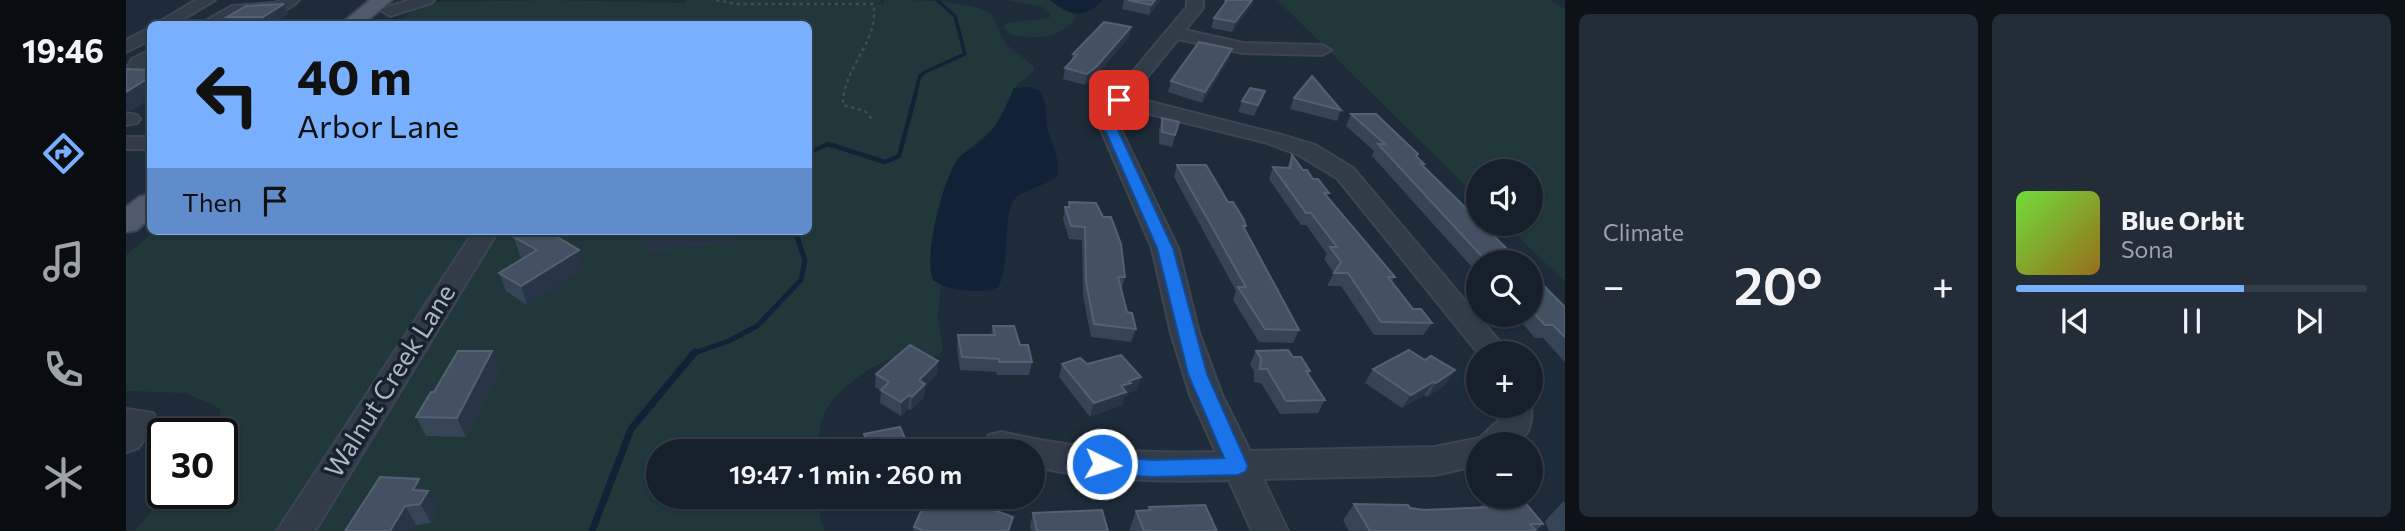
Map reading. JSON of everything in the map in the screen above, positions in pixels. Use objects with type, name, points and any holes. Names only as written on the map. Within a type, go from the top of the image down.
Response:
[{"type":"main road","points":[[356,21],[380,8]]},
{"type":"main road","points":[[126,199],[147,182]]},
{"type":"main road","points":[[126,223],[147,206]]},
{"type":"street","points":[[169,21],[207,0]]},
{"type":"street","points":[[214,21],[238,9],[278,8],[291,0]]},
{"type":"street","points":[[380,8],[426,0]]},
{"type":"street","points":[[1195,0],[1195,8],[1119,100],[1112,118],[1111,130],[1165,248],[1198,374],[1270,531]]},
{"type":"street","points":[[1174,33],[1242,48],[1322,50]]},
{"type":"street","points":[[126,48],[147,39]]},
{"type":"street","points":[[147,58],[137,66],[147,68]]},
{"type":"street","points":[[126,81],[147,81]]},
{"type":"street","points":[[1119,100],[1270,138],[1307,150],[1345,173],[1484,341]]},
{"type":"street","points":[[126,143],[147,143]]},
{"type":"street","name":"Walnut Creek Lane","points":[[295,531],[483,235]]},
{"type":"street","points":[[126,422],[141,422],[126,439]]},
{"type":"street","points":[[1045,455],[1077,462],[1152,468],[1435,461],[1466,453]]},
{"type":"path","points":[[716,0],[736,4],[873,4],[877,0]]},
{"type":"path","points":[[872,119],[865,111],[843,105],[843,97],[846,78],[875,16],[873,4]]},
{"type":"green space","points":[[550,0],[685,3],[687,0],[880,0],[881,3],[730,4],[884,4],[884,0],[955,3],[990,13],[1005,42],[1034,67],[1034,71],[1014,88],[996,126],[960,156],[944,189],[930,264],[941,285],[938,317],[943,349],[939,356],[907,356],[873,367],[850,383],[834,399],[823,415],[819,439],[646,439],[646,509],[819,509],[825,531],[135,531],[153,509],[238,509],[238,418],[219,418],[221,409],[186,393],[126,391],[126,255],[150,235],[812,235],[812,21],[400,21],[416,7],[432,2]]},
{"type":"green space","points":[[1007,0],[1050,0],[1077,16],[1056,34],[1039,37],[1011,35],[1003,27],[1006,23],[1049,18],[1050,14],[1042,7]]},
{"type":"green space","points":[[1277,0],[1550,0],[1565,9],[1565,282],[1543,261],[1543,250],[1532,250],[1517,236],[1543,236],[1543,159],[1466,159],[1466,186]]},
{"type":"water","points":[[1050,0],[1103,0],[1090,11],[1077,13],[1064,10]]},
{"type":"water","points":[[1029,87],[1040,91],[1045,102],[1047,128],[1058,162],[1058,176],[1020,194],[1012,203],[1003,273],[996,288],[974,291],[943,285],[933,280],[931,254],[936,218],[952,169],[958,159],[980,142],[996,124],[1014,88]]},
{"type":"building","points":[[1128,0],[1155,0],[1151,5]]},
{"type":"building","points":[[1226,0],[1252,0],[1235,22],[1214,18]]},
{"type":"building","points":[[284,4],[263,17],[227,17],[246,6]]},
{"type":"building","points":[[1104,22],[1131,27],[1087,74],[1065,68],[1077,55],[1073,54]]},
{"type":"building","points":[[1199,42],[1232,49],[1205,92],[1171,81]]},
{"type":"building","points":[[126,69],[147,70],[147,79],[126,92]]},
{"type":"building","points":[[1312,76],[1341,110],[1294,98]]},
{"type":"building","points":[[1250,88],[1265,91],[1258,105],[1242,101]]},
{"type":"building","points":[[1351,114],[1376,114],[1418,154],[1416,156],[1424,164],[1421,164],[1466,208],[1466,236],[1494,236],[1508,250],[1476,250],[1378,144],[1385,144]]},
{"type":"building","points":[[1162,118],[1179,122],[1175,135],[1162,132]]},
{"type":"building","points":[[1292,155],[1303,170],[1307,170],[1313,179],[1318,179],[1329,193],[1324,193],[1395,277],[1388,277],[1413,309],[1421,309],[1432,323],[1381,322],[1348,273],[1334,273],[1341,262],[1330,247],[1337,247],[1311,213],[1306,213],[1273,167],[1290,168]]},
{"type":"building","points":[[1177,165],[1206,165],[1228,202],[1233,202],[1244,220],[1246,226],[1243,226],[1299,330],[1265,329],[1238,287],[1246,287]]},
{"type":"building","points":[[1069,202],[1096,203],[1103,217],[1111,217],[1121,244],[1125,277],[1118,277],[1127,312],[1132,313],[1136,329],[1094,324],[1086,282],[1085,227],[1071,226],[1065,207],[1070,207]]},
{"type":"building","points":[[554,235],[579,250],[521,286],[499,273],[537,250],[514,237]]},
{"type":"building","points":[[1543,285],[1565,307],[1565,337],[1553,325],[1545,325]]},
{"type":"building","points":[[993,326],[1014,326],[1020,345],[1028,345],[1032,362],[999,362],[999,359],[962,357],[958,335],[995,335]]},
{"type":"building","points":[[910,345],[938,361],[919,380],[925,384],[912,397],[909,395],[901,402],[881,390],[889,382],[876,374]]},
{"type":"building","points":[[1288,350],[1293,357],[1301,357],[1310,371],[1306,371],[1325,400],[1286,401],[1267,369],[1260,369],[1261,358],[1256,351]]},
{"type":"building","points":[[1409,350],[1425,360],[1431,356],[1455,370],[1411,395],[1373,369]]},
{"type":"building","points":[[458,351],[492,351],[457,418],[416,417],[431,392],[434,392]]},
{"type":"building","points":[[1121,355],[1141,377],[1121,386],[1126,392],[1094,403],[1062,364],[1080,358],[1087,364]]},
{"type":"building","points":[[900,427],[905,439],[866,439],[864,434]]},
{"type":"building","points":[[380,477],[419,479],[413,490],[428,491],[420,504],[405,506],[390,531],[345,531]]},
{"type":"building","points":[[1354,504],[1408,505],[1410,508],[1530,509],[1543,524],[1530,524],[1536,531],[1370,531]]},
{"type":"building","points":[[1205,505],[1217,531],[1144,531],[1136,511],[1151,510],[1149,507]]},
{"type":"building","points":[[922,509],[991,509],[1013,517],[1008,531],[924,531],[914,527]]},
{"type":"building","points":[[1102,510],[1108,531],[1037,531],[1033,513]]},
{"type":"waterway","points":[[915,94],[920,76],[965,54],[955,16],[937,0]]},
{"type":"waterway","points":[[812,151],[828,144],[885,162],[899,156],[916,92]]},
{"type":"waterway","points":[[694,353],[729,341],[757,326],[801,280],[805,260],[796,235]]},
{"type":"waterway","points":[[592,531],[631,429],[694,353]]},
{"type":"route","points":[[1102,464],[1152,468],[1238,466],[1198,374],[1185,333],[1172,268],[1165,248],[1111,130],[1112,118],[1119,100]]}]
